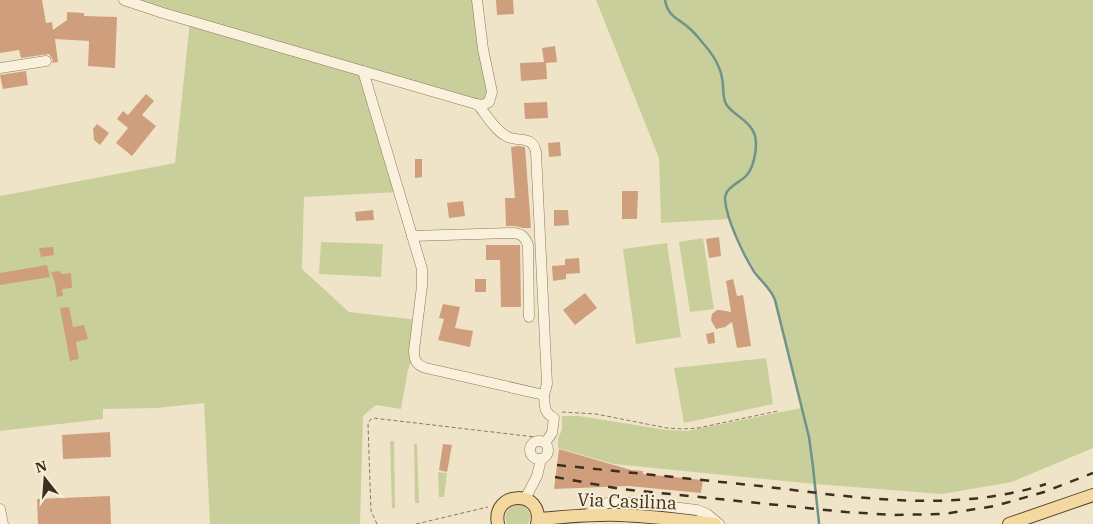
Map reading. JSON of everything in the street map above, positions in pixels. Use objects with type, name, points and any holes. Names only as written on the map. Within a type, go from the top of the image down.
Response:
[{"type":"main road","points":[[1009,524],[1093,495]]},
{"type":"main road","points":[[498,524],[498,512],[504,503],[516,498],[525,499],[536,507],[538,522]]},
{"type":"main road","name":"Via Casilina","points":[[538,522],[585,516],[602,520],[642,516],[717,524]]},
{"type":"street","points":[[124,0],[363,72],[482,105],[489,102],[492,92],[483,49],[477,0]]},
{"type":"street","points":[[0,68],[46,61]]},
{"type":"street","points":[[363,72],[422,270],[422,286],[414,350],[416,362],[426,368],[544,395]]},
{"type":"street","points":[[476,104],[501,133],[510,138],[528,140],[536,149],[547,384],[544,395],[546,412],[554,418],[552,433],[545,443]]},
{"type":"street","points":[[412,236],[514,233],[525,237],[528,245],[529,317]]},
{"type":"street","points":[[540,441],[545,443],[548,448],[546,456],[541,459],[536,460],[532,458],[529,450],[531,445],[540,441]]},
{"type":"street","points":[[525,499],[537,476],[541,459]]},
{"type":"street","points":[[585,516],[607,503],[638,503],[694,509],[705,513],[717,524]]},
{"type":"street","points":[[0,509],[3,524]]},
{"type":"path","points":[[563,412],[596,414],[667,428],[683,429],[698,428],[778,412]]},
{"type":"path","points":[[377,524],[371,511],[368,424],[373,418],[535,437]]},
{"type":"path","points":[[416,524],[494,506]]},
{"type":"green space","points":[[125,0],[478,0],[489,102],[363,72],[398,192],[304,197],[302,269],[349,312],[418,320],[414,353],[408,370],[401,409],[376,405],[363,416],[360,524],[210,524],[204,403],[157,408],[103,409],[103,419],[0,431],[0,196],[175,163],[190,21]]},
{"type":"green space","points":[[596,0],[1093,0],[1093,448],[1012,482],[942,494],[815,484],[614,464],[558,448],[558,439],[562,429],[562,416],[579,416],[667,430],[687,431],[801,408],[774,297],[749,260],[729,219],[661,223],[659,158]]},
{"type":"green space","points":[[703,238],[714,309],[690,312],[679,242]]},
{"type":"green space","points":[[321,242],[383,244],[381,277],[319,274]]},
{"type":"green space","points":[[667,243],[681,337],[636,344],[623,249]]},
{"type":"green space","points":[[766,358],[773,404],[684,423],[674,368]]},
{"type":"green space","points":[[390,441],[394,441],[395,508],[392,508]]},
{"type":"green space","points":[[414,444],[417,444],[419,503],[415,503]]},
{"type":"green space","points":[[438,472],[447,473],[444,497],[439,497]]},
{"type":"green space","points":[[517,504],[527,508],[530,514],[528,524],[507,524],[505,518],[507,512]]},
{"type":"building","points":[[0,0],[42,0],[46,23],[52,22],[53,30],[67,20],[67,12],[84,13],[84,16],[117,17],[115,68],[88,66],[89,41],[55,39],[58,62],[52,63],[53,60],[49,54],[21,58],[19,50],[0,53]]},
{"type":"building","points":[[496,0],[513,0],[514,14],[497,15]]},
{"type":"building","points":[[555,46],[557,62],[546,63],[547,79],[521,81],[520,63],[544,62],[542,48]]},
{"type":"building","points":[[26,71],[28,85],[3,89],[0,75]]},
{"type":"building","points":[[146,94],[154,101],[142,115],[156,126],[132,156],[116,143],[128,128],[117,119],[123,111],[128,115]]},
{"type":"building","points":[[547,102],[548,118],[525,119],[524,103]]},
{"type":"building","points":[[97,124],[109,133],[100,145],[94,140],[93,129]]},
{"type":"building","points":[[560,142],[561,156],[549,157],[548,143]]},
{"type":"building","points":[[511,147],[525,147],[531,228],[506,226],[505,198],[515,198]]},
{"type":"building","points":[[415,159],[422,159],[422,177],[415,178]]},
{"type":"building","points":[[622,191],[638,191],[637,219],[622,219]]},
{"type":"building","points":[[463,201],[465,216],[449,218],[447,203]]},
{"type":"building","points":[[373,210],[374,220],[356,221],[355,212]]},
{"type":"building","points":[[554,210],[568,210],[569,225],[554,226]]},
{"type":"building","points":[[719,237],[721,256],[709,258],[706,239]]},
{"type":"building","points":[[486,245],[520,245],[521,307],[501,307],[500,260],[486,260]]},
{"type":"building","points":[[53,247],[54,255],[41,257],[39,248]]},
{"type":"building","points":[[579,258],[580,273],[566,274],[566,279],[553,281],[552,266],[565,265],[565,259]]},
{"type":"building","points":[[47,265],[50,277],[0,285],[0,273]]},
{"type":"building","points":[[60,271],[61,274],[71,273],[72,288],[62,289],[63,296],[57,297],[51,272]]},
{"type":"building","points":[[475,279],[486,279],[486,292],[475,292]]},
{"type":"building","points":[[733,279],[737,296],[743,295],[751,346],[737,348],[732,322],[725,327],[716,329],[711,320],[712,314],[717,310],[731,312],[726,281]]},
{"type":"building","points":[[585,293],[597,308],[575,325],[563,310]]},
{"type":"building","points":[[443,304],[460,307],[455,328],[473,331],[470,347],[438,340],[444,319],[439,318]]},
{"type":"building","points":[[69,307],[73,327],[84,325],[88,339],[76,342],[79,359],[70,361],[60,308]]},
{"type":"building","points":[[714,332],[715,343],[708,344],[706,334]]},
{"type":"building","points":[[110,432],[111,457],[63,459],[62,435]]},
{"type":"building","points":[[443,444],[452,445],[447,472],[439,470]]},
{"type":"building","points":[[559,449],[631,470],[643,471],[643,474],[703,480],[701,493],[628,486],[554,489]]},
{"type":"building","points":[[110,496],[111,524],[38,524],[37,499]]},
{"type":"waterway","points":[[665,0],[671,14],[693,31],[712,54],[721,73],[726,104],[747,123],[755,135],[756,147],[750,171],[728,191],[725,199],[726,207],[732,227],[746,257],[775,300],[809,437],[819,523]]},
{"type":"railway","points":[[557,465],[831,495],[903,500],[975,499],[1011,493],[1046,484]]},
{"type":"railway","points":[[555,477],[621,489],[846,512],[894,515],[943,514],[995,506],[1044,492],[1093,473]]}]
